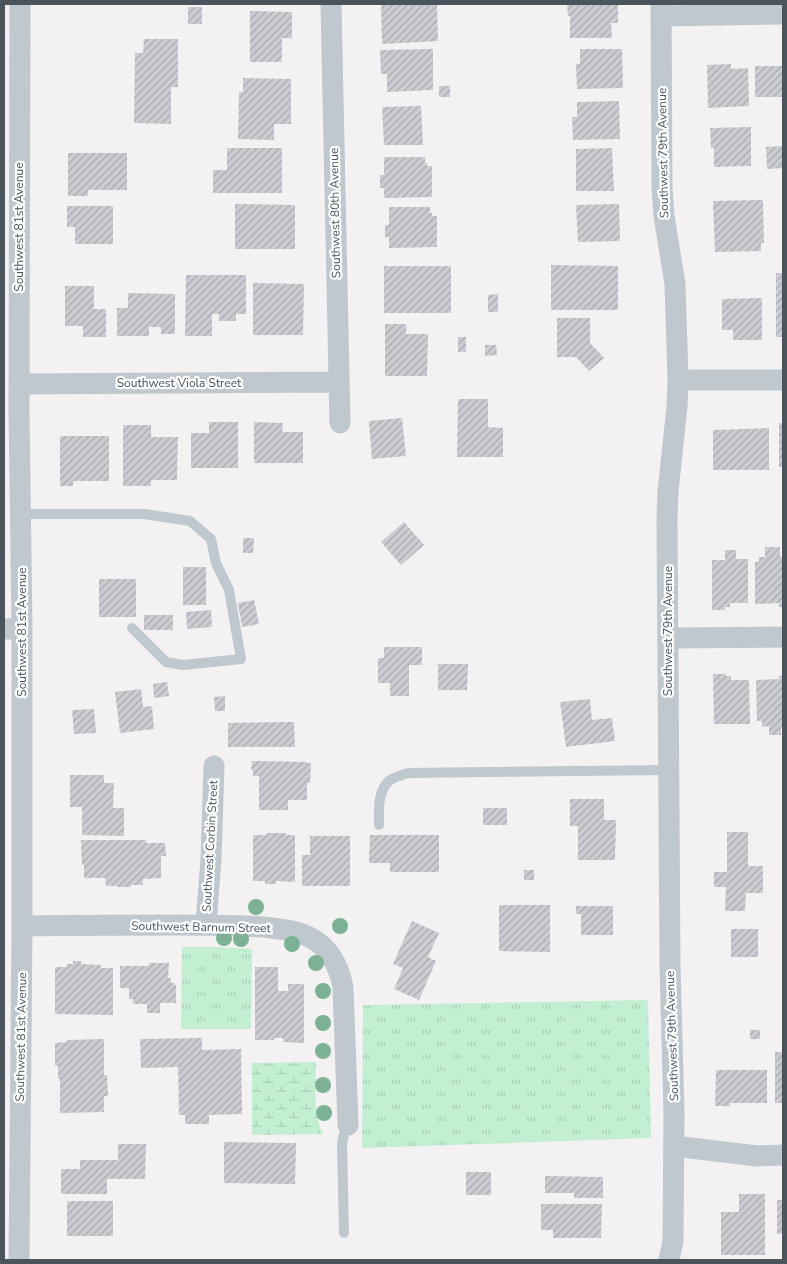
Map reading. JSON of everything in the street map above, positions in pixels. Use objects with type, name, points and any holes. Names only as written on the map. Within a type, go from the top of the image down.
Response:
[{"type":"street","name":"Southwest 81st Avenue","points":[[19,1260],[20,1140],[12,1082],[22,926],[13,629],[20,514],[19,384],[12,130],[20,4]]},
{"type":"street","name":"Southwest 80th Avenue","points":[[331,4],[340,423]]},
{"type":"street","points":[[661,10],[783,14]]},
{"type":"street","name":"Southwest 79th Avenue","points":[[661,10],[662,189],[665,224],[675,284],[678,380],[668,491],[670,965],[674,1146],[673,1241],[669,1260]]},
{"type":"street","points":[[678,380],[783,380]]},
{"type":"street","name":"Southwest Viola Street","points":[[19,384],[339,382]]},
{"type":"street","points":[[668,638],[783,637]]},
{"type":"street","name":"Southwest Corbin Street","points":[[206,925],[212,859],[214,766]]},
{"type":"street","name":"Southwest Barnum Street","points":[[22,926],[251,926],[296,932],[318,942],[336,963],[343,987],[348,1125]]},
{"type":"street","points":[[674,1146],[757,1156],[783,1155]]},
{"type":"lane","points":[[20,514],[144,514],[190,521],[211,539],[216,563],[228,590],[241,659],[183,665],[166,662],[132,628]]},
{"type":"lane","points":[[379,825],[378,807],[383,789],[388,782],[408,774],[669,770]]},
{"type":"lane","name":"Southwest Barnum Street","points":[[344,1232],[342,1144],[348,1125]]},
{"type":"green space","points":[[182,947],[252,949],[251,1029],[181,1029]]},
{"type":"green space","points":[[648,1000],[651,1138],[362,1148],[363,1005]]},
{"type":"green space","points":[[316,1062],[316,1108],[323,1134],[252,1135],[252,1063]]},
{"type":"building","points":[[381,4],[437,4],[438,41],[382,44]]},
{"type":"building","points":[[567,4],[618,4],[618,23],[611,23],[612,38],[570,38],[570,16],[568,16]]},
{"type":"building","points":[[188,7],[202,7],[202,24],[188,24]]},
{"type":"building","points":[[250,11],[292,12],[292,38],[282,38],[282,62],[250,62]]},
{"type":"building","points":[[144,39],[178,39],[178,87],[171,87],[171,124],[134,123],[135,53],[143,53]]},
{"type":"building","points":[[433,49],[433,90],[387,92],[387,74],[381,74],[380,50]]},
{"type":"building","points":[[580,49],[622,49],[623,88],[577,89],[576,64],[580,64]]},
{"type":"building","points":[[731,64],[731,69],[748,68],[749,106],[708,108],[707,65]]},
{"type":"building","points":[[755,66],[783,66],[783,97],[755,97]]},
{"type":"building","points":[[243,78],[291,79],[291,124],[274,124],[274,140],[238,139],[239,92],[243,92]]},
{"type":"building","points":[[439,86],[450,86],[450,97],[439,97]]},
{"type":"building","points":[[619,101],[620,139],[573,140],[572,117],[577,117],[577,102]]},
{"type":"building","points":[[421,106],[423,145],[384,145],[382,107]]},
{"type":"building","points":[[751,127],[751,166],[714,167],[714,148],[711,148],[710,128]]},
{"type":"building","points":[[783,146],[783,168],[767,169],[766,147]]},
{"type":"building","points":[[227,148],[282,148],[282,193],[213,193],[213,170],[227,170]]},
{"type":"building","points":[[612,148],[614,191],[576,191],[576,149]]},
{"type":"building","points":[[68,153],[127,153],[127,190],[88,190],[88,196],[68,196]]},
{"type":"building","points":[[384,157],[425,157],[427,166],[432,166],[432,197],[384,198],[384,188],[380,188],[380,175],[384,175]]},
{"type":"building","points":[[763,200],[764,243],[761,243],[761,251],[715,252],[713,201]]},
{"type":"building","points":[[235,204],[295,205],[295,249],[235,249]]},
{"type":"building","points":[[619,204],[620,241],[578,242],[576,205]]},
{"type":"building","points":[[67,206],[113,206],[113,244],[75,244],[75,227],[67,227]]},
{"type":"building","points":[[389,207],[430,207],[432,216],[437,216],[437,247],[389,248],[389,237],[385,237],[385,225],[389,225]]},
{"type":"building","points":[[551,265],[618,266],[618,310],[551,310]]},
{"type":"building","points":[[384,266],[451,266],[451,313],[384,313]]},
{"type":"building","points":[[776,273],[783,273],[783,337],[776,337]]},
{"type":"building","points":[[186,275],[246,275],[246,314],[236,314],[236,321],[219,321],[219,314],[212,314],[212,336],[185,336]]},
{"type":"building","points":[[253,283],[304,284],[303,335],[253,335]]},
{"type":"building","points":[[65,286],[94,286],[94,309],[106,309],[106,337],[83,337],[83,326],[65,326]]},
{"type":"building","points":[[128,293],[175,294],[175,334],[161,334],[161,327],[149,327],[149,336],[117,336],[117,308],[128,308]]},
{"type":"building","points":[[498,294],[498,312],[488,312],[488,295]]},
{"type":"building","points":[[762,298],[762,340],[733,340],[733,330],[722,330],[722,299]]},
{"type":"building","points":[[557,318],[590,318],[590,343],[604,358],[589,371],[576,357],[557,357]]},
{"type":"building","points":[[385,324],[406,324],[406,334],[428,334],[427,376],[385,376]]},
{"type":"building","points":[[458,337],[466,337],[466,352],[458,352]]},
{"type":"building","points":[[485,345],[496,345],[497,355],[485,356]]},
{"type":"building","points":[[458,399],[488,399],[488,427],[503,428],[503,457],[457,457]]},
{"type":"building","points":[[402,418],[406,456],[372,459],[369,421]]},
{"type":"building","points":[[209,422],[238,422],[238,468],[191,468],[191,433],[209,433]]},
{"type":"building","points":[[254,422],[283,423],[282,432],[303,432],[303,463],[254,463]]},
{"type":"building","points":[[779,423],[783,423],[783,467],[779,467]]},
{"type":"building","points":[[123,425],[151,425],[151,437],[178,437],[177,480],[151,480],[151,486],[123,486]]},
{"type":"building","points":[[769,428],[769,470],[713,470],[713,430]]},
{"type":"building","points":[[60,436],[109,436],[109,481],[73,481],[73,486],[60,486]]},
{"type":"building","points":[[404,522],[424,545],[401,565],[381,542]]},
{"type":"building","points":[[243,538],[254,538],[253,553],[243,553]]},
{"type":"building","points":[[765,547],[780,547],[780,557],[783,557],[783,607],[779,607],[779,603],[755,604],[755,562],[759,562],[759,557],[765,557]]},
{"type":"building","points":[[725,550],[736,550],[736,559],[748,559],[748,603],[730,603],[730,607],[725,607],[725,610],[712,610],[712,560],[725,560]]},
{"type":"building","points":[[183,567],[206,567],[206,605],[183,605]]},
{"type":"building","points":[[99,579],[136,579],[136,617],[99,617]]},
{"type":"building","points":[[254,600],[259,624],[242,627],[238,603]]},
{"type":"building","points":[[211,610],[212,627],[187,629],[186,612]]},
{"type":"building","points":[[144,615],[173,615],[173,630],[144,630]]},
{"type":"building","points":[[384,647],[422,647],[422,665],[409,665],[409,696],[390,696],[390,683],[378,683],[378,658],[384,658]]},
{"type":"building","points":[[438,664],[468,664],[467,690],[438,690]]},
{"type":"building","points":[[713,674],[726,674],[726,676],[731,676],[731,680],[749,680],[750,724],[714,724]]},
{"type":"building","points":[[783,675],[783,727],[781,727],[781,735],[769,735],[769,726],[762,727],[762,721],[757,721],[756,680],[779,679],[779,676]]},
{"type":"building","points":[[167,682],[169,696],[154,698],[153,684]]},
{"type":"building","points":[[141,689],[143,707],[152,706],[154,729],[120,733],[115,692]]},
{"type":"building","points":[[225,696],[225,711],[215,711],[214,697]]},
{"type":"building","points":[[590,699],[592,720],[612,718],[615,741],[566,747],[560,702]]},
{"type":"building","points":[[94,709],[96,733],[74,734],[72,710]]},
{"type":"building","points":[[294,722],[295,747],[228,747],[228,723]]},
{"type":"building","points":[[252,761],[311,763],[310,783],[307,783],[307,800],[288,800],[288,810],[259,810],[259,776],[253,776],[253,770],[251,770]]},
{"type":"building","points":[[70,775],[104,775],[104,783],[114,783],[113,808],[124,808],[124,836],[82,835],[82,807],[70,807]]},
{"type":"building","points":[[570,799],[604,799],[604,820],[616,820],[615,860],[578,860],[578,826],[570,826]]},
{"type":"building","points":[[483,808],[507,808],[507,825],[483,825]]},
{"type":"building","points":[[727,832],[748,832],[748,866],[763,866],[763,893],[746,893],[745,911],[725,911],[726,887],[714,887],[714,872],[727,872]]},
{"type":"building","points":[[267,833],[295,835],[295,882],[276,881],[276,884],[265,884],[265,881],[253,881],[253,835],[267,835]]},
{"type":"building","points":[[370,835],[439,835],[439,872],[390,872],[390,863],[369,863]]},
{"type":"building","points":[[310,836],[350,836],[350,886],[302,886],[302,855],[310,855]]},
{"type":"building","points":[[81,840],[146,840],[146,843],[165,843],[166,856],[161,856],[161,878],[143,879],[143,885],[118,887],[106,886],[105,878],[84,878]]},
{"type":"building","points":[[524,870],[534,870],[534,880],[524,880]]},
{"type":"building","points":[[499,905],[550,905],[550,952],[499,951]]},
{"type":"building","points":[[576,906],[613,906],[613,935],[581,935],[581,914],[576,914]]},
{"type":"building","points":[[412,921],[439,933],[428,957],[436,961],[419,1000],[394,989],[403,968],[393,964]]},
{"type":"building","points":[[731,929],[758,929],[758,957],[731,957]]},
{"type":"building","points":[[73,961],[81,961],[81,964],[101,965],[101,968],[113,968],[113,1015],[55,1014],[55,967],[67,967],[67,964],[73,964]]},
{"type":"building","points":[[149,963],[169,963],[168,978],[171,978],[171,983],[176,985],[176,1003],[160,1003],[160,1013],[147,1013],[147,1004],[133,1004],[133,999],[129,999],[129,988],[120,988],[120,966],[149,966]]},
{"type":"building","points":[[255,967],[278,967],[278,991],[288,991],[288,984],[304,984],[304,1043],[283,1042],[283,1038],[255,1040]]},
{"type":"building","points":[[750,1030],[760,1030],[760,1039],[750,1039]]},
{"type":"building","points":[[202,1038],[202,1050],[241,1049],[242,1114],[209,1115],[209,1124],[185,1124],[185,1115],[179,1115],[178,1067],[141,1068],[140,1039]]},
{"type":"building","points":[[104,1039],[104,1075],[107,1075],[108,1096],[104,1096],[104,1112],[60,1113],[60,1079],[58,1079],[58,1066],[55,1066],[55,1043],[67,1042],[67,1040]]},
{"type":"building","points":[[775,1052],[783,1052],[783,1103],[775,1103]]},
{"type":"building","points":[[716,1070],[767,1070],[767,1103],[730,1103],[730,1106],[715,1106]]},
{"type":"building","points":[[224,1142],[296,1143],[295,1184],[224,1183]]},
{"type":"building","points":[[118,1144],[146,1144],[145,1179],[107,1179],[107,1194],[61,1194],[61,1169],[80,1169],[80,1160],[118,1160]]},
{"type":"building","points":[[466,1172],[491,1172],[491,1195],[466,1195]]},
{"type":"building","points":[[545,1176],[603,1177],[603,1198],[574,1198],[574,1193],[545,1193]]},
{"type":"building","points":[[739,1194],[765,1194],[765,1255],[721,1255],[721,1212],[739,1212]]},
{"type":"building","points":[[777,1200],[783,1200],[783,1234],[777,1234]]},
{"type":"building","points":[[67,1201],[113,1201],[113,1236],[67,1236]]},
{"type":"building","points":[[541,1204],[602,1204],[601,1238],[553,1238],[553,1230],[541,1230]]}]
